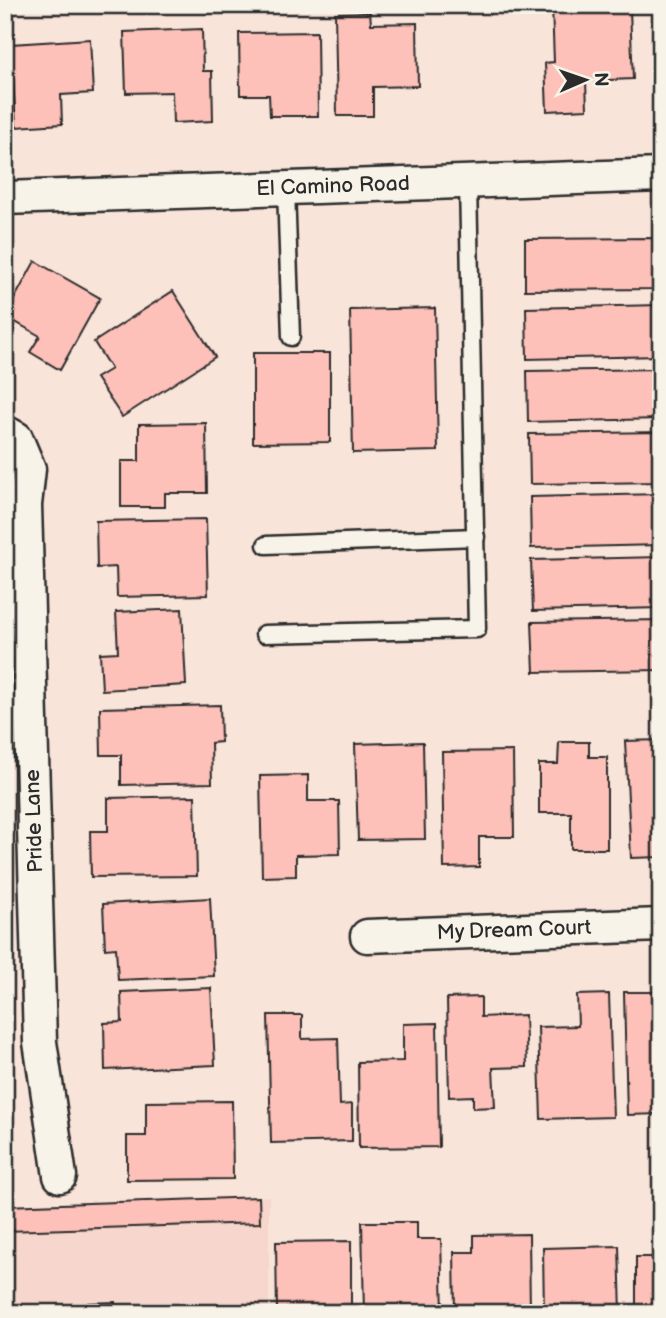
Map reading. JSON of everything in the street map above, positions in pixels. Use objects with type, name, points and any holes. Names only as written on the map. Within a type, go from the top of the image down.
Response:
[{"type":"street","name":"El Camino Road","points":[[5,198],[661,175]]},
{"type":"street","name":"Pride Lane","points":[[5,432],[16,438],[29,469],[25,505],[40,1042],[60,1176]]},
{"type":"street","name":"My Dream Court","points":[[367,936],[661,925]]},
{"type":"lane","points":[[264,634],[477,629],[468,182]]},
{"type":"lane","points":[[286,188],[291,337]]},
{"type":"lane","points":[[266,545],[476,537]]},
{"type":"shaded area","points":[[269,1196],[269,1313],[5,1313],[5,1212]]},
{"type":"building","points":[[552,5],[583,5],[583,12],[630,10],[633,79],[586,81],[587,109],[547,111],[545,63],[554,62]]},
{"type":"building","points":[[370,12],[371,24],[417,23],[418,86],[373,87],[373,116],[337,116],[335,13]]},
{"type":"building","points":[[202,29],[203,71],[212,71],[213,121],[173,123],[172,92],[126,93],[124,32]]},
{"type":"building","points":[[317,32],[318,116],[270,116],[269,95],[240,95],[239,33]]},
{"type":"building","points":[[90,39],[93,93],[61,95],[62,124],[16,127],[11,44]]},
{"type":"building","points":[[657,238],[657,253],[661,253],[661,289],[525,290],[525,239]]},
{"type":"building","points":[[35,261],[100,298],[60,370],[30,352],[40,336],[5,316]]},
{"type":"building","points":[[173,291],[215,357],[122,417],[96,378],[111,369],[94,342]]},
{"type":"building","points":[[661,305],[660,356],[527,359],[526,308]]},
{"type":"building","points":[[435,308],[438,451],[353,453],[350,310]]},
{"type":"building","points":[[253,353],[330,353],[330,442],[253,443]]},
{"type":"building","points":[[661,369],[661,419],[528,422],[527,371]]},
{"type":"building","points":[[206,423],[207,493],[165,493],[165,507],[121,507],[121,461],[139,461],[139,424]]},
{"type":"building","points":[[661,432],[661,482],[530,484],[529,434]]},
{"type":"building","points":[[661,494],[661,545],[531,548],[530,497]]},
{"type":"building","points":[[206,519],[208,595],[117,597],[116,567],[97,568],[96,521]]},
{"type":"building","points":[[661,557],[661,608],[533,611],[531,560]]},
{"type":"building","points":[[182,609],[186,685],[102,690],[100,653],[118,652],[116,612]]},
{"type":"building","points":[[661,620],[661,670],[534,672],[532,622]]},
{"type":"building","points":[[220,705],[221,742],[211,743],[212,783],[121,785],[121,755],[101,755],[100,708]]},
{"type":"building","points":[[661,740],[661,857],[631,858],[625,741]]},
{"type":"building","points":[[423,742],[425,839],[358,840],[355,744]]},
{"type":"building","points":[[559,742],[589,742],[589,757],[607,757],[607,849],[571,849],[571,813],[539,813],[539,764],[558,764]]},
{"type":"building","points":[[513,751],[514,837],[479,837],[479,867],[444,868],[442,752]]},
{"type":"building","points":[[308,775],[308,801],[339,801],[340,854],[296,855],[296,876],[262,877],[260,776]]},
{"type":"building","points":[[195,796],[197,876],[91,877],[90,831],[108,831],[108,798]]},
{"type":"building","points":[[210,898],[214,976],[118,980],[116,948],[105,949],[103,904]]},
{"type":"building","points":[[211,988],[215,1065],[105,1070],[104,1023],[122,1022],[121,992]]},
{"type":"building","points":[[624,992],[658,992],[658,1021],[661,1021],[661,1114],[627,1115]]},
{"type":"building","points":[[609,994],[613,1117],[541,1119],[538,1027],[578,1026],[577,995]]},
{"type":"building","points":[[481,997],[481,1017],[525,1015],[527,1067],[493,1068],[495,1107],[473,1108],[473,1096],[449,1097],[447,998]]},
{"type":"building","points":[[268,1015],[302,1015],[302,1039],[338,1038],[340,1105],[352,1104],[352,1141],[271,1143]]},
{"type":"building","points":[[437,1023],[439,1147],[359,1148],[358,1062],[403,1061],[403,1024]]},
{"type":"building","points":[[232,1101],[233,1179],[127,1180],[127,1136],[146,1136],[146,1102]]},
{"type":"building","points":[[259,1197],[260,1223],[5,1231],[5,1206]]},
{"type":"building","points":[[362,1222],[417,1222],[417,1239],[441,1239],[443,1313],[364,1313]]},
{"type":"building","points":[[529,1234],[530,1313],[455,1313],[454,1252],[474,1252],[474,1235]]},
{"type":"building","points":[[351,1241],[351,1313],[277,1313],[276,1242]]},
{"type":"building","points":[[619,1246],[621,1313],[544,1313],[543,1248]]},
{"type":"building","points":[[636,1257],[661,1257],[661,1313],[636,1313]]},
{"type":"building","points":[[115,1302],[115,1313],[88,1313],[88,1303]]}]
